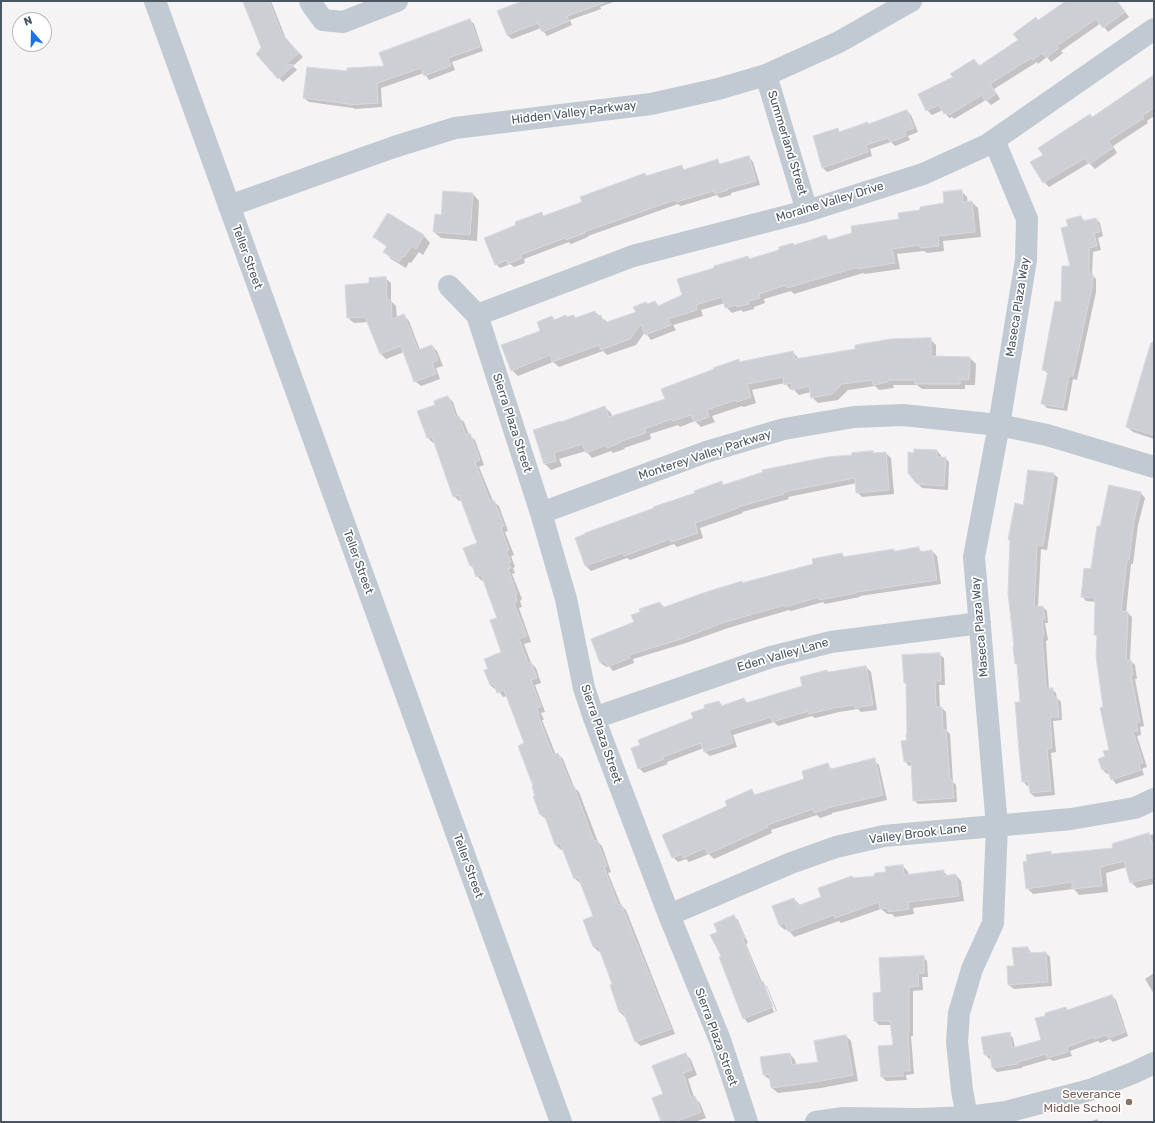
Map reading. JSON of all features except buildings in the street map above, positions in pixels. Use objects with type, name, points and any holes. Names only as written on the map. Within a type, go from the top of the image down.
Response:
[{"type":"street","name":"Teller Street","points":[[155,1],[562,1122]]},
{"type":"street","points":[[310,1],[323,20],[342,22],[397,1]]},
{"type":"street","name":"Hidden Valley Parkway","points":[[229,206],[394,147],[455,128],[651,104],[718,89],[766,75],[839,42],[912,1]]},
{"type":"street","name":"Moraine Valley Drive","points":[[477,315],[633,256],[807,211],[923,174],[987,145],[1154,29]]},
{"type":"street","name":"Summerland Street","points":[[766,75],[807,211]]},
{"type":"street","name":"Maseca Plaza Way","points":[[967,1117],[962,1090],[957,1042],[959,1014],[972,970],[993,923],[997,826],[974,557],[999,425],[1026,260],[1027,219],[994,140]]},
{"type":"street","points":[[449,286],[477,315]]},
{"type":"street","name":"Sierra Plaza Street","points":[[477,315],[541,513],[566,599],[584,688],[594,718],[669,915],[720,1040],[747,1122]]},
{"type":"street","name":"Monterey Valley Parkway","points":[[541,513],[706,452],[784,429],[854,417],[903,415],[999,425],[1047,435],[1154,468]]},
{"type":"street","name":"Eden Valley Lane","points":[[594,718],[771,657],[830,642],[980,624]]},
{"type":"street","name":"Valley Brook Lane","points":[[669,915],[791,863],[836,847],[884,836],[1071,819],[1135,808],[1154,799]]},
{"type":"street","points":[[816,1122],[842,1118],[921,1119],[967,1117],[1006,1112],[1090,1090],[1133,1073],[1154,1062]]},
{"type":"place","name":"Severance Middle School","points":[[1129,1102]]}]
